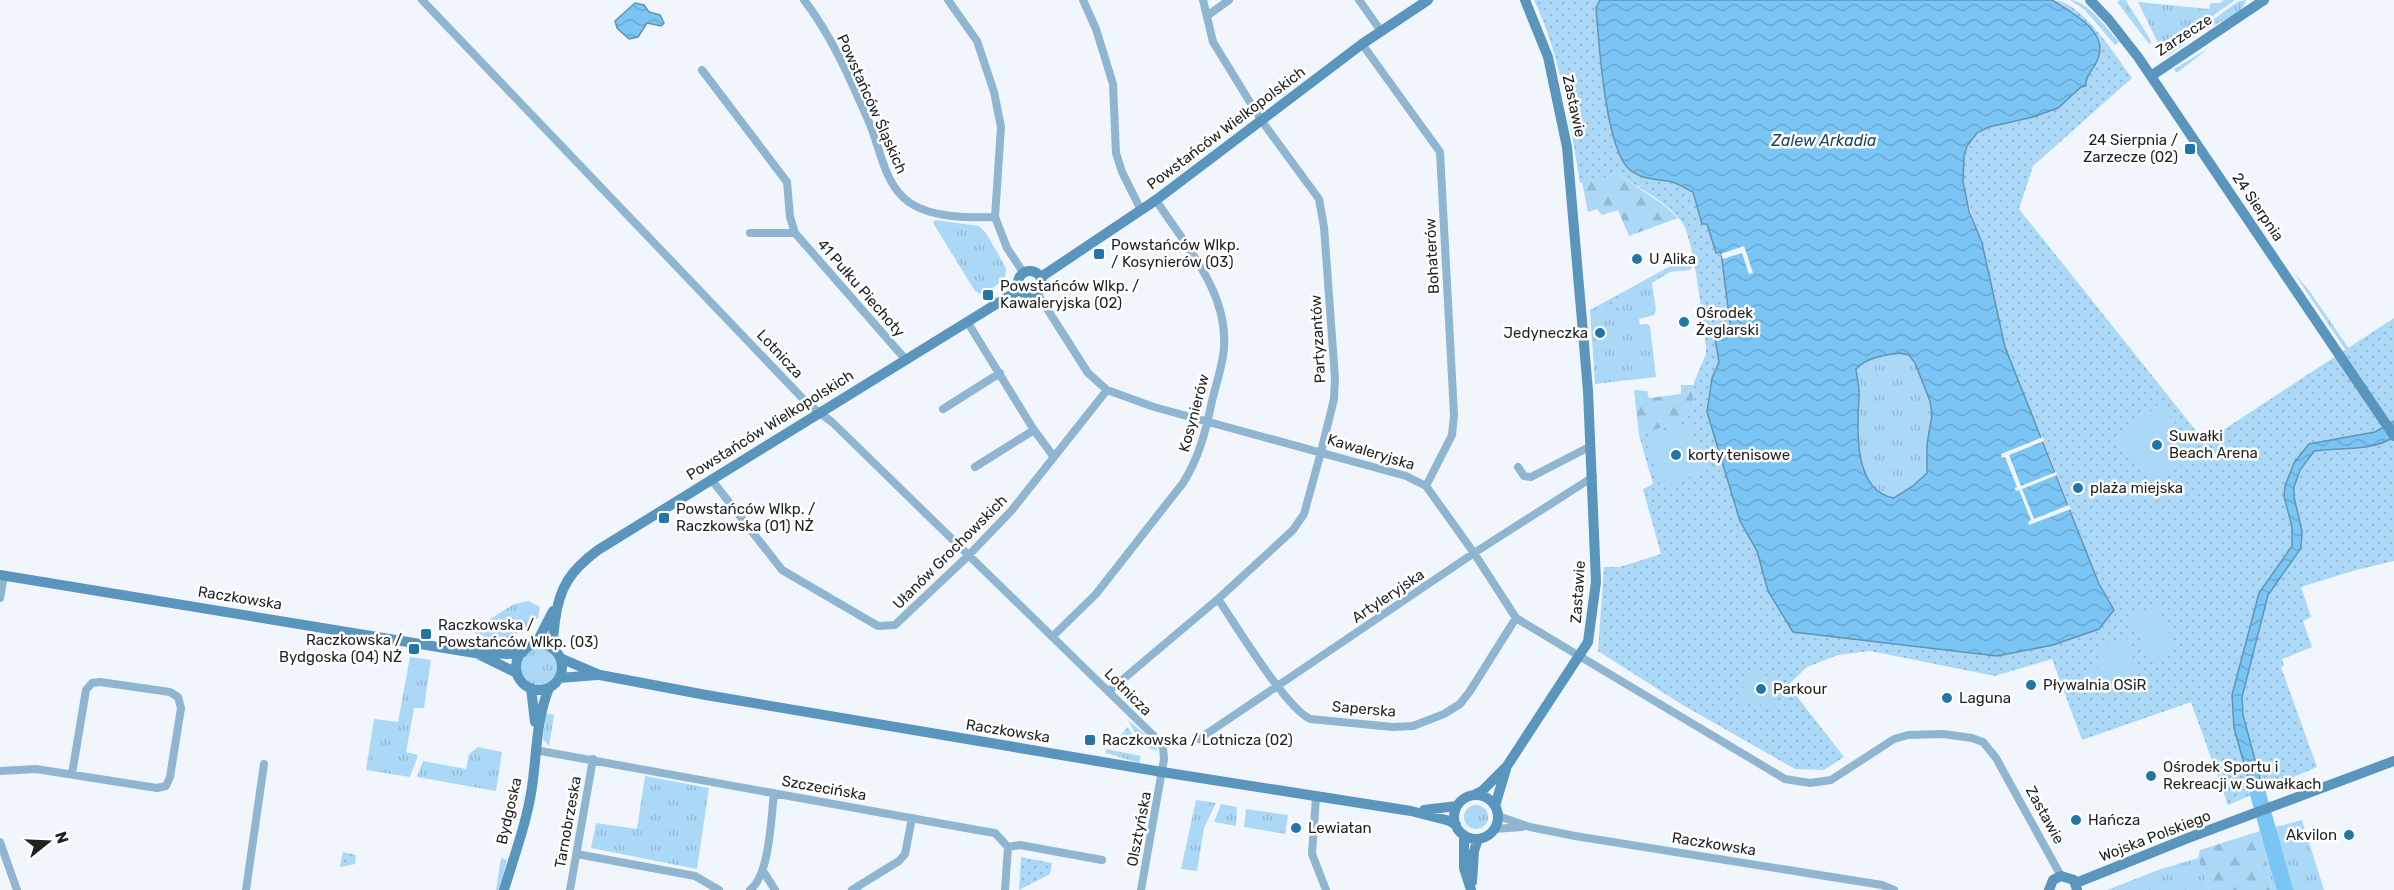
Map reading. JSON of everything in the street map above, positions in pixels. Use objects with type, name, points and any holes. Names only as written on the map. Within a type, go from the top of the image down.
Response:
[{"type":"street","name":"Lotnicza","points":[[422,0],[819,413],[832,422],[1160,743],[1164,759],[1162,772]]},
{"type":"street","name":"Powstańców Śląskich","points":[[804,0],[843,67],[870,125],[887,174],[897,192],[911,203],[927,211],[980,218],[995,217]]},
{"type":"street","points":[[948,0],[977,41],[994,92],[1001,127],[995,217],[1007,248],[1023,272]]},
{"type":"street","points":[[1083,0],[1096,28],[1113,84],[1116,153],[1122,172],[1141,210]]},
{"type":"street","name":"Partyzantów","points":[[1109,691],[1218,599],[1293,530],[1304,514],[1334,399],[1335,378],[1322,212],[1319,199],[1261,120],[1213,42],[1203,0]]},
{"type":"street","points":[[1206,16],[1229,0]]},
{"type":"street","points":[[1359,0],[1381,31]]},
{"type":"street","name":"Powstańców Wielkopolskich","points":[[1041,277],[1156,200],[1362,44],[1428,0]]},
{"type":"street","name":"Zastawie","points":[[1525,0],[1548,57],[1567,147],[1591,446],[1596,582],[1588,642],[1579,655],[1764,768],[1791,781],[1810,783],[1831,780],[1894,739],[1908,735],[1962,736],[1983,742],[1996,758],[2061,876]]},
{"type":"street","name":"24 Sierpnia","points":[[2090,0],[2125,39],[2151,76],[2394,436]]},
{"type":"street","name":"Zarzecze","points":[[2151,76],[2264,0]]},
{"type":"street","name":"Bohaterów","points":[[1362,44],[1440,152],[1454,415],[1452,435],[1426,486]]},
{"type":"street","name":"41 Pułku Piechoty","points":[[702,70],[787,183],[790,218],[795,233],[906,360]]},
{"type":"street","name":"Kosynierów","points":[[1052,637],[1096,594],[1183,483],[1194,465],[1207,422],[1224,350],[1221,309],[1212,287],[1156,200]]},
{"type":"street","points":[[750,233],[795,233]]},
{"type":"street","points":[[1033,271],[1041,277],[1042,286],[1037,293],[1026,295],[1019,290],[1018,279],[1023,272],[1033,271]]},
{"type":"street","name":"Powstańców Wielkopolskich","points":[[536,644],[568,578],[587,558],[620,535],[1019,290]]},
{"type":"street","name":"Kawaleryjska","points":[[1037,293],[1088,373],[1107,390],[1154,407],[1406,476],[1426,486],[1474,553],[1516,618],[1579,655]]},
{"type":"street","points":[[968,322],[1034,430],[1054,457]]},
{"type":"street","points":[[944,408],[1000,373]]},
{"type":"street","name":"Ułanów Grochowskich","points":[[711,479],[782,570],[878,626],[890,626],[902,620],[1012,510],[1107,390]]},
{"type":"street","points":[[975,467],[1034,430]]},
{"type":"street","points":[[1518,467],[1524,476],[1531,477],[1591,446]]},
{"type":"street","name":"Artyleryjska","points":[[1199,739],[1474,553],[1593,477]]},
{"type":"street","points":[[0,597],[2,576]]},
{"type":"street","name":"Raczkowska","points":[[2,576],[475,652],[514,654],[523,652]]},
{"type":"street","name":"Saperska","points":[[1218,599],[1278,687],[1302,715],[1310,719],[1393,727],[1429,722],[1460,704],[1516,618]]},
{"type":"street","name":"Powstańców Wielkopolskich","points":[[556,606],[552,641],[557,653]]},
{"type":"street","points":[[536,644],[543,644],[557,653],[562,668],[559,678],[549,688],[540,690],[531,688],[521,681],[517,673],[517,664],[523,652],[536,644]]},
{"type":"street","name":"Raczkowska","points":[[475,652],[517,673]]},
{"type":"street","name":"Raczkowska","points":[[557,653],[600,675]]},
{"type":"street","points":[[1508,766],[1496,811],[1494,829],[1490,834],[1479,839],[1464,835],[1456,825],[1458,806],[1467,797],[1482,791],[1508,766],[1579,655]]},
{"type":"street","name":"Raczkowska","points":[[559,678],[600,675],[728,699],[1162,772],[1411,811],[1450,821],[1456,825]]},
{"type":"street","points":[[0,771],[23,768],[157,788],[166,786],[170,777],[181,708],[177,697],[170,692],[100,682],[92,683],[86,690],[72,774]]},
{"type":"street","name":"Bydgoska","points":[[531,688],[536,737]]},
{"type":"street","name":"Bydgoska","points":[[504,890],[529,803],[536,737],[543,703],[549,688]]},
{"type":"street","name":"Szczecińska","points":[[535,750],[995,833],[1008,847]]},
{"type":"street","name":"Tarnobrzeska","points":[[570,890],[592,759]]},
{"type":"street","name":"Wojska Polskiego","points":[[2076,887],[2246,817],[2394,761]]},
{"type":"street","points":[[246,890],[264,764]]},
{"type":"street","name":"Olsztyńska","points":[[1141,890],[1162,772]]},
{"type":"street","points":[[750,890],[755,886],[763,871],[774,793]]},
{"type":"street","points":[[1474,795],[1486,798],[1496,811]]},
{"type":"street","points":[[1316,797],[1312,854],[1326,890]]},
{"type":"street","name":"Raczkowska","points":[[1411,811],[1458,806]]},
{"type":"street","name":"Raczkowska","points":[[1496,811],[1530,827],[1575,837],[1882,885],[1894,890]]},
{"type":"street","points":[[852,890],[899,861],[905,854],[912,818]]},
{"type":"street","name":"Raczkowska","points":[[1494,829],[1530,827]]},
{"type":"street","points":[[1464,835],[1464,868],[1472,890]]},
{"type":"street","points":[[1472,890],[1474,851],[1479,839]]},
{"type":"street","points":[[0,842],[17,890]]},
{"type":"street","points":[[1005,890],[1008,847],[1020,845],[1102,860]]},
{"type":"street","points":[[577,854],[694,876],[719,890]]},
{"type":"street","points":[[763,871],[775,890]]},
{"type":"street","points":[[2049,890],[2053,880],[2061,876],[2070,877],[2076,887]]},
{"type":"green space","points":[[1534,0],[1600,0],[1596,8],[1601,68],[1609,117],[1621,157],[1629,169],[1638,175],[1671,182],[1693,192],[1702,223],[1707,223],[1716,253],[1721,252],[1731,331],[1714,333],[1719,362],[1712,378],[1734,500],[1740,521],[1757,551],[1768,591],[2053,645],[2098,629],[2114,610],[2099,584],[2009,358],[1982,245],[1963,180],[1964,157],[1969,144],[1977,134],[1989,127],[2047,113],[2059,107],[2073,95],[2092,70],[2098,57],[2097,36],[2083,20],[2052,0],[2063,2],[2086,19],[2132,78],[2033,166],[2019,209],[2205,442],[2394,318],[2394,561],[2301,587],[2311,617],[2303,621],[2312,647],[2282,659],[2284,666],[2281,667],[2317,767],[2228,805],[2191,702],[2082,740],[2052,659],[1995,676],[1870,651],[1838,655],[1807,667],[1788,685],[1844,757],[1824,770],[1795,769],[1681,704],[1598,651],[1604,567],[1620,567],[1661,554],[1643,489],[1653,484],[1639,435],[1686,419],[1693,409],[1694,382],[1706,354],[1706,347],[1694,262],[1681,221],[1660,201],[1618,174],[1580,183],[1558,67]]},
{"type":"green space","points":[[2070,0],[2077,1],[2090,10],[2119,42],[2115,45],[2085,10]]},
{"type":"green space","points":[[2126,0],[2151,41],[2150,45],[2117,2]]},
{"type":"green space","points":[[2224,0],[2235,0],[2164,51],[2138,2],[2209,9],[2211,3],[2220,3]]},
{"type":"green space","points":[[2246,0],[2239,11],[2201,32],[2166,57],[2165,54],[2239,1]]},
{"type":"green space","points":[[2209,48],[2178,72],[2174,69]]},
{"type":"green space","points":[[1618,174],[1665,206],[1678,218],[1629,236],[1618,210],[1602,215],[1597,209],[1588,212],[1582,182]]},
{"type":"green space","points":[[935,220],[979,226],[986,233],[1006,268],[1005,279],[983,295],[975,291],[933,223]]},
{"type":"green space","points":[[1689,256],[1692,267],[1690,270],[1670,272],[1652,283],[1656,310],[1654,315],[1639,319],[1640,325],[1650,326],[1656,377],[1595,384],[1590,310]]},
{"type":"green space","points":[[2294,273],[2308,289],[2354,356],[2351,358]]},
{"type":"green space","points":[[1620,294],[1623,312],[1606,314],[1605,302]]},
{"type":"green space","points":[[1900,353],[1909,355],[1915,363],[1930,401],[1932,415],[1927,444],[1927,473],[1913,486],[1894,498],[1880,493],[1871,484],[1864,471],[1860,457],[1859,390],[1856,369],[1871,359]]},
{"type":"green space","points":[[1681,385],[1694,385],[1693,409],[1686,420],[1639,435],[1634,390],[1647,391],[1649,398],[1681,394]]},
{"type":"green space","name":"Suwałki Beach Arena","points":[[2159,404],[2198,451],[2156,486],[2117,440]]},
{"type":"green space","name":"korty tenisowe","points":[[1690,423],[1707,471],[1661,487],[1645,438]]},
{"type":"green space","points":[[529,601],[540,607],[538,618],[513,636],[511,642],[483,638],[483,635],[477,636],[474,632],[476,628],[514,604]]},
{"type":"green space","points":[[2156,605],[2177,648],[2151,661],[2130,618]]},
{"type":"green space","points":[[2128,639],[2139,681],[2093,694],[2086,672],[2102,667],[2097,648]]},
{"type":"green space","points":[[539,644],[555,651],[562,667],[555,683],[539,690],[523,683],[516,667],[523,651]]},
{"type":"green space","points":[[410,657],[431,660],[424,708],[414,708],[406,752],[418,755],[410,777],[366,770],[374,719],[398,722]]},
{"type":"green space","name":"Parkour","points":[[1747,671],[1782,679],[1773,708],[1740,699]]},
{"type":"green space","points":[[546,713],[554,715],[549,746],[543,739]]},
{"type":"green space","points":[[1128,720],[1154,742],[1158,751],[1142,746]]},
{"type":"green space","points":[[1128,727],[1138,745],[1137,748],[1112,745]]},
{"type":"green space","points":[[478,747],[502,752],[496,791],[417,777],[423,761],[466,769],[469,754]]},
{"type":"green space","points":[[1106,749],[1141,756],[1139,763],[1106,753]]},
{"type":"green space","points":[[645,776],[709,788],[697,869],[591,848],[596,823],[637,829]]},
{"type":"green space","points":[[1196,800],[1216,803],[1204,828],[1197,871],[1181,869]]},
{"type":"green space","points":[[1221,804],[1237,807],[1236,826],[1214,822]]},
{"type":"green space","points":[[1476,805],[1484,809],[1488,817],[1484,825],[1476,829],[1468,825],[1464,817],[1468,809]]},
{"type":"green space","points":[[1246,809],[1288,815],[1285,834],[1244,827]]},
{"type":"green space","points":[[2302,820],[2324,890],[2272,890],[2260,831]]},
{"type":"green space","points":[[2260,831],[2272,890],[2209,890],[2198,858],[2200,850]]},
{"type":"green space","points":[[343,852],[356,855],[355,864],[340,867]]},
{"type":"green space","points":[[1021,857],[1052,863],[1050,874],[1019,890]]},
{"type":"green space","points":[[501,858],[507,860],[499,890],[496,890]]},
{"type":"green space","points":[[2198,858],[2209,890],[2107,890],[2161,869]]},
{"type":"water","name":"Zalew Arkadia","points":[[1600,0],[2052,0],[2079,17],[2094,32],[2099,41],[2100,51],[2086,86],[2081,87],[2058,108],[2033,117],[1989,127],[1977,133],[1967,146],[1964,156],[1963,182],[1969,211],[1982,243],[2005,347],[2099,584],[2114,610],[2099,629],[2053,645],[1997,656],[1793,632],[1768,591],[1757,551],[1740,521],[1707,412],[1712,378],[1719,362],[1714,333],[1731,331],[1721,252],[1716,253],[1707,224],[1702,224],[1693,192],[1671,182],[1638,175],[1629,169],[1621,157],[1609,117],[1601,68],[1596,8]],"holes":[[[1900,353],[1909,355],[1915,363],[1930,401],[1932,415],[1927,444],[1927,473],[1913,486],[1894,498],[1881,493],[1871,484],[1864,471],[1858,441],[1859,391],[1856,369],[1876,357]]]},
{"type":"water","points":[[635,3],[644,5],[649,12],[660,15],[664,23],[661,26],[647,23],[638,37],[629,39],[617,28],[615,21]]},
{"type":"water","points":[[2394,421],[2394,437],[2385,442],[2366,447],[2314,451],[2300,470],[2294,487],[2302,531],[2301,548],[2268,595],[2242,697],[2243,715],[2268,809],[2258,813],[2234,728],[2232,695],[2259,593],[2292,546],[2292,527],[2284,496],[2285,486],[2294,463],[2309,444],[2375,432]]},
{"type":"pier","points":[[1744,246],[1753,273],[1749,274],[1742,253],[1723,259],[1721,254]]},
{"type":"pier","points":[[2043,437],[2044,441],[2009,455],[2021,486],[2056,472],[2057,475],[2022,489],[2034,519],[2069,505],[2071,509],[2029,525],[2028,522],[2031,520],[2019,490],[2016,491],[2014,488],[2017,487],[2005,457],[2002,458],[2001,454]]},
{"type":"waterway","points":[[2258,794],[2285,890]]},
{"type":"place","name":"24 Sierpnia / Zarzecze (02)","points":[[2190,149]]},
{"type":"place","name":"Powstańców Wlkp. / Kosynierów (03)","points":[[1099,254]]},
{"type":"place","name":"U Alika","points":[[1637,259]]},
{"type":"place","name":"Powstańców Wlkp. / Kawaleryjska (02)","points":[[988,295]]},
{"type":"place","name":"Ośrodek Żeglarski","points":[[1684,322]]},
{"type":"place","name":"Jedyneczka","points":[[1600,333]]},
{"type":"place","name":"Suwałki Beach Arena","points":[[2157,445]]},
{"type":"place","name":"korty tenisowe","points":[[1676,455]]},
{"type":"place","name":"plaża miejska","points":[[2078,488]]},
{"type":"place","name":"Powstańców Wlkp. / Raczkowska (01) NŻ","points":[[664,518]]},
{"type":"place","name":"Raczkowska / Powstańców Wlkp. (03)","points":[[426,634]]},
{"type":"place","name":"Raczkowska / Bydgoska (04) NŻ","points":[[414,649]]},
{"type":"place","name":"Pływalnia OSiR","points":[[2031,685]]},
{"type":"place","name":"Parkour","points":[[1761,689]]},
{"type":"place","name":"Laguna","points":[[1947,698]]},
{"type":"place","name":"Raczkowska / Lotnicza (02)","points":[[1090,740]]},
{"type":"place","name":"Ośrodek Sportu i Rekreacji w Suwałkach","points":[[2151,776]]},
{"type":"place","name":"Hańcza","points":[[2076,820]]},
{"type":"place","name":"Lewiatan","points":[[1296,828]]},
{"type":"place","name":"Akvilon","points":[[2349,835]]}]
